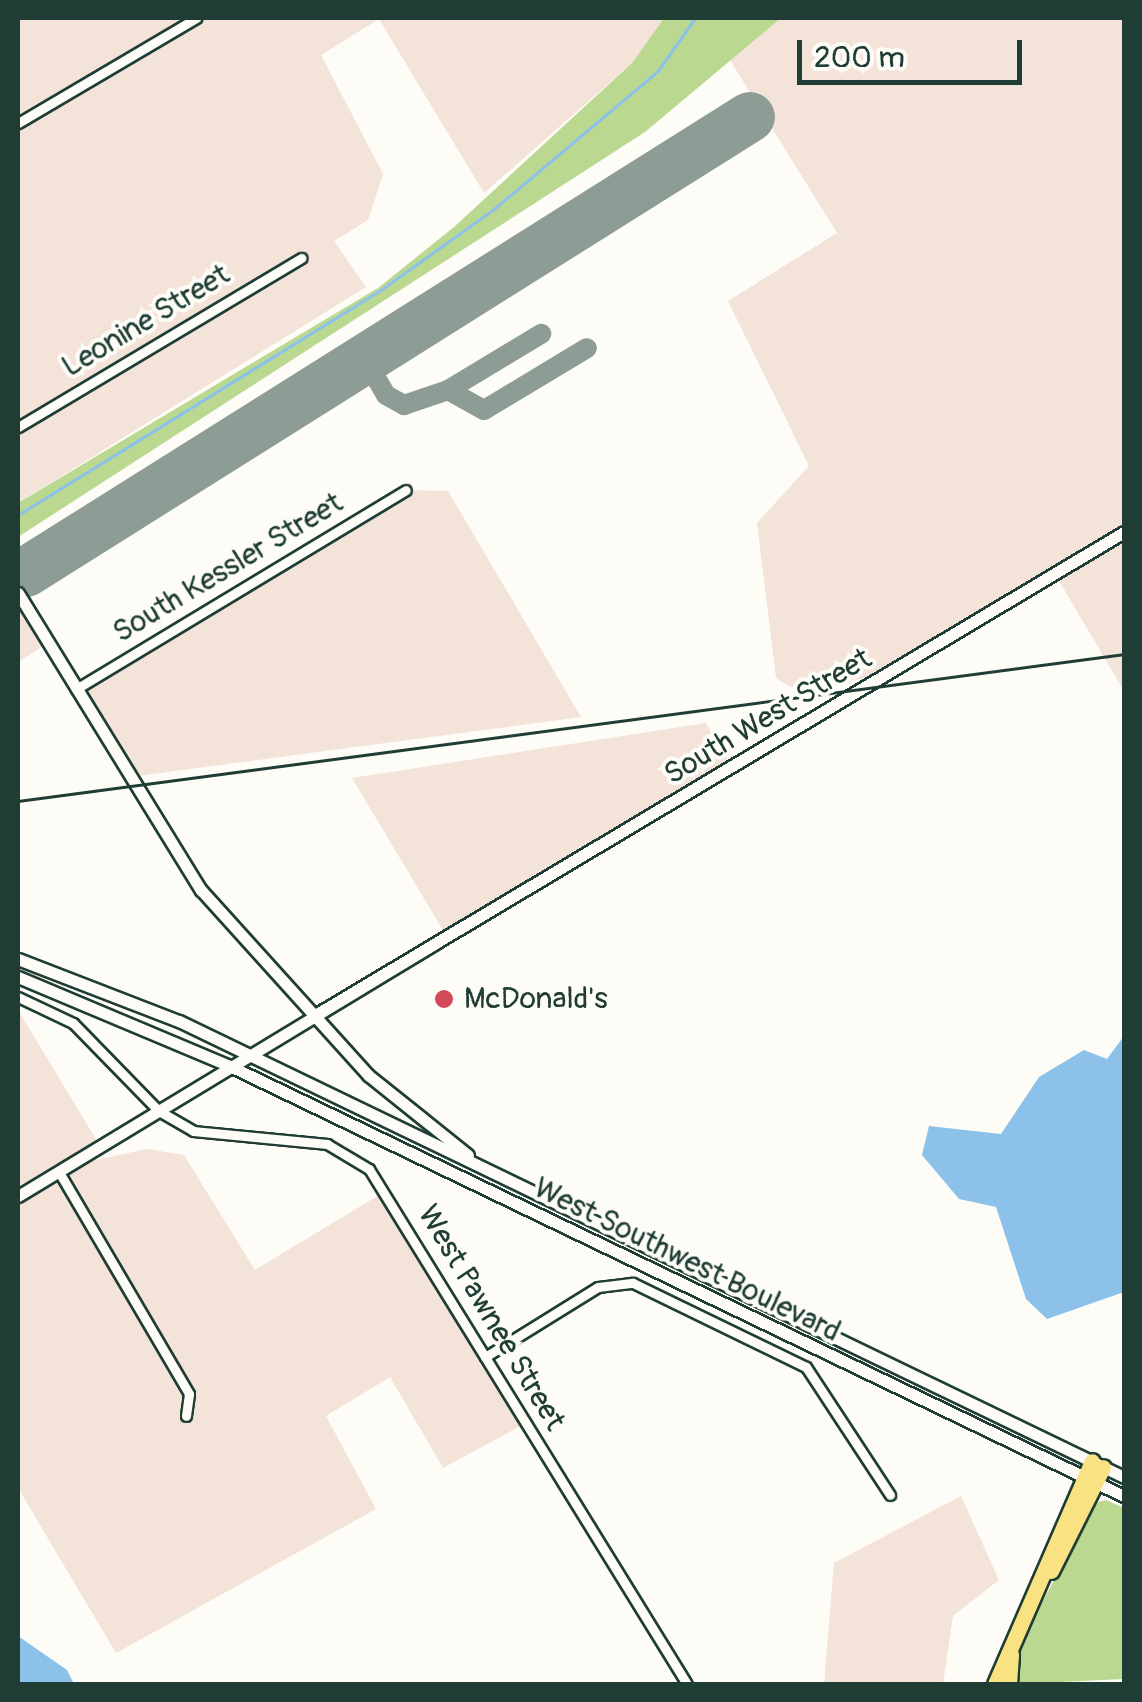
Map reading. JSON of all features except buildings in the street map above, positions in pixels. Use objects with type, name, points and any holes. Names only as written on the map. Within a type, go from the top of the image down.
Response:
[{"type":"highway","points":[[995,1684],[1094,1472]]},
{"type":"highway","points":[[1009,1684],[1017,1637],[1094,1472]]},
{"type":"main road","name":"South West Street","points":[[18,1196],[1124,532]]},
{"type":"main road","points":[[18,592],[201,890],[431,1130],[501,1177]]},
{"type":"main road","name":"West Southwest Boulevard","points":[[18,959],[247,1056],[501,1177],[1094,1472],[1124,1496]]},
{"type":"main road","name":"West Southwest Boulevard","points":[[18,978],[230,1066],[1094,1472],[1124,1477]]},
{"type":"street","points":[[18,123],[196,18]]},
{"type":"street","name":"Leonine Street","points":[[18,427],[300,258]]},
{"type":"street","name":"South Kessler Street","points":[[76,689],[406,490]]},
{"type":"street","name":"West Pawnee Street","points":[[18,997],[73,1023],[159,1111],[203,1135],[349,1152],[370,1169],[687,1684]]},
{"type":"street","points":[[59,1172],[188,1394],[186,1416]]},
{"type":"street","points":[[484,1357],[612,1282],[680,1305],[806,1367],[835,1404],[890,1495]]},
{"type":"shaded area","points":[[18,18],[664,18],[632,63],[484,193],[379,19],[321,55],[383,174],[368,220],[334,241],[366,287],[18,503]]},
{"type":"shaded area","points":[[781,18],[1124,18],[1124,691],[1055,574],[886,676],[791,687],[776,678],[757,523],[809,466],[728,301],[837,233],[730,60]]},
{"type":"shaded area","points":[[406,490],[448,491],[581,717],[130,777],[76,689]]},
{"type":"shaded area","points":[[18,593],[48,643],[18,662]]},
{"type":"shaded area","points":[[706,723],[732,767],[447,937],[352,778]]},
{"type":"shaded area","points":[[18,1010],[100,1146],[72,1165],[147,1149],[184,1155],[255,1270],[384,1192],[526,1423],[443,1468],[390,1377],[326,1416],[376,1509],[116,1653],[18,1488]]},
{"type":"shaded area","points":[[961,1496],[999,1580],[953,1616],[943,1684],[824,1684],[834,1563]]},
{"type":"green space","points":[[664,18],[781,18],[645,132],[18,537],[18,503],[378,288],[454,227],[632,63]]},
{"type":"green space","points":[[1106,1500],[1124,1508],[1124,1679],[1015,1684],[1017,1651],[1094,1503]]},
{"type":"water","points":[[1124,1036],[1124,1292],[1047,1319],[1026,1299],[996,1207],[959,1199],[922,1155],[929,1126],[1001,1134],[1039,1077],[1084,1050],[1107,1059]]},
{"type":"water","points":[[18,1636],[67,1670],[74,1684],[18,1684]]},
{"type":"waterway","points":[[18,515],[378,292],[494,209],[658,71],[695,18]]},
{"type":"taxiway","points":[[365,359],[386,395],[404,405],[448,390],[541,334]]},
{"type":"taxiway","points":[[448,390],[484,410],[587,348]]},
{"type":"runway","points":[[26,572],[750,117]]},
{"type":"railway","points":[[18,801],[1124,654]]},
{"type":"place","name":"McDonald's","points":[[444,999]]}]
